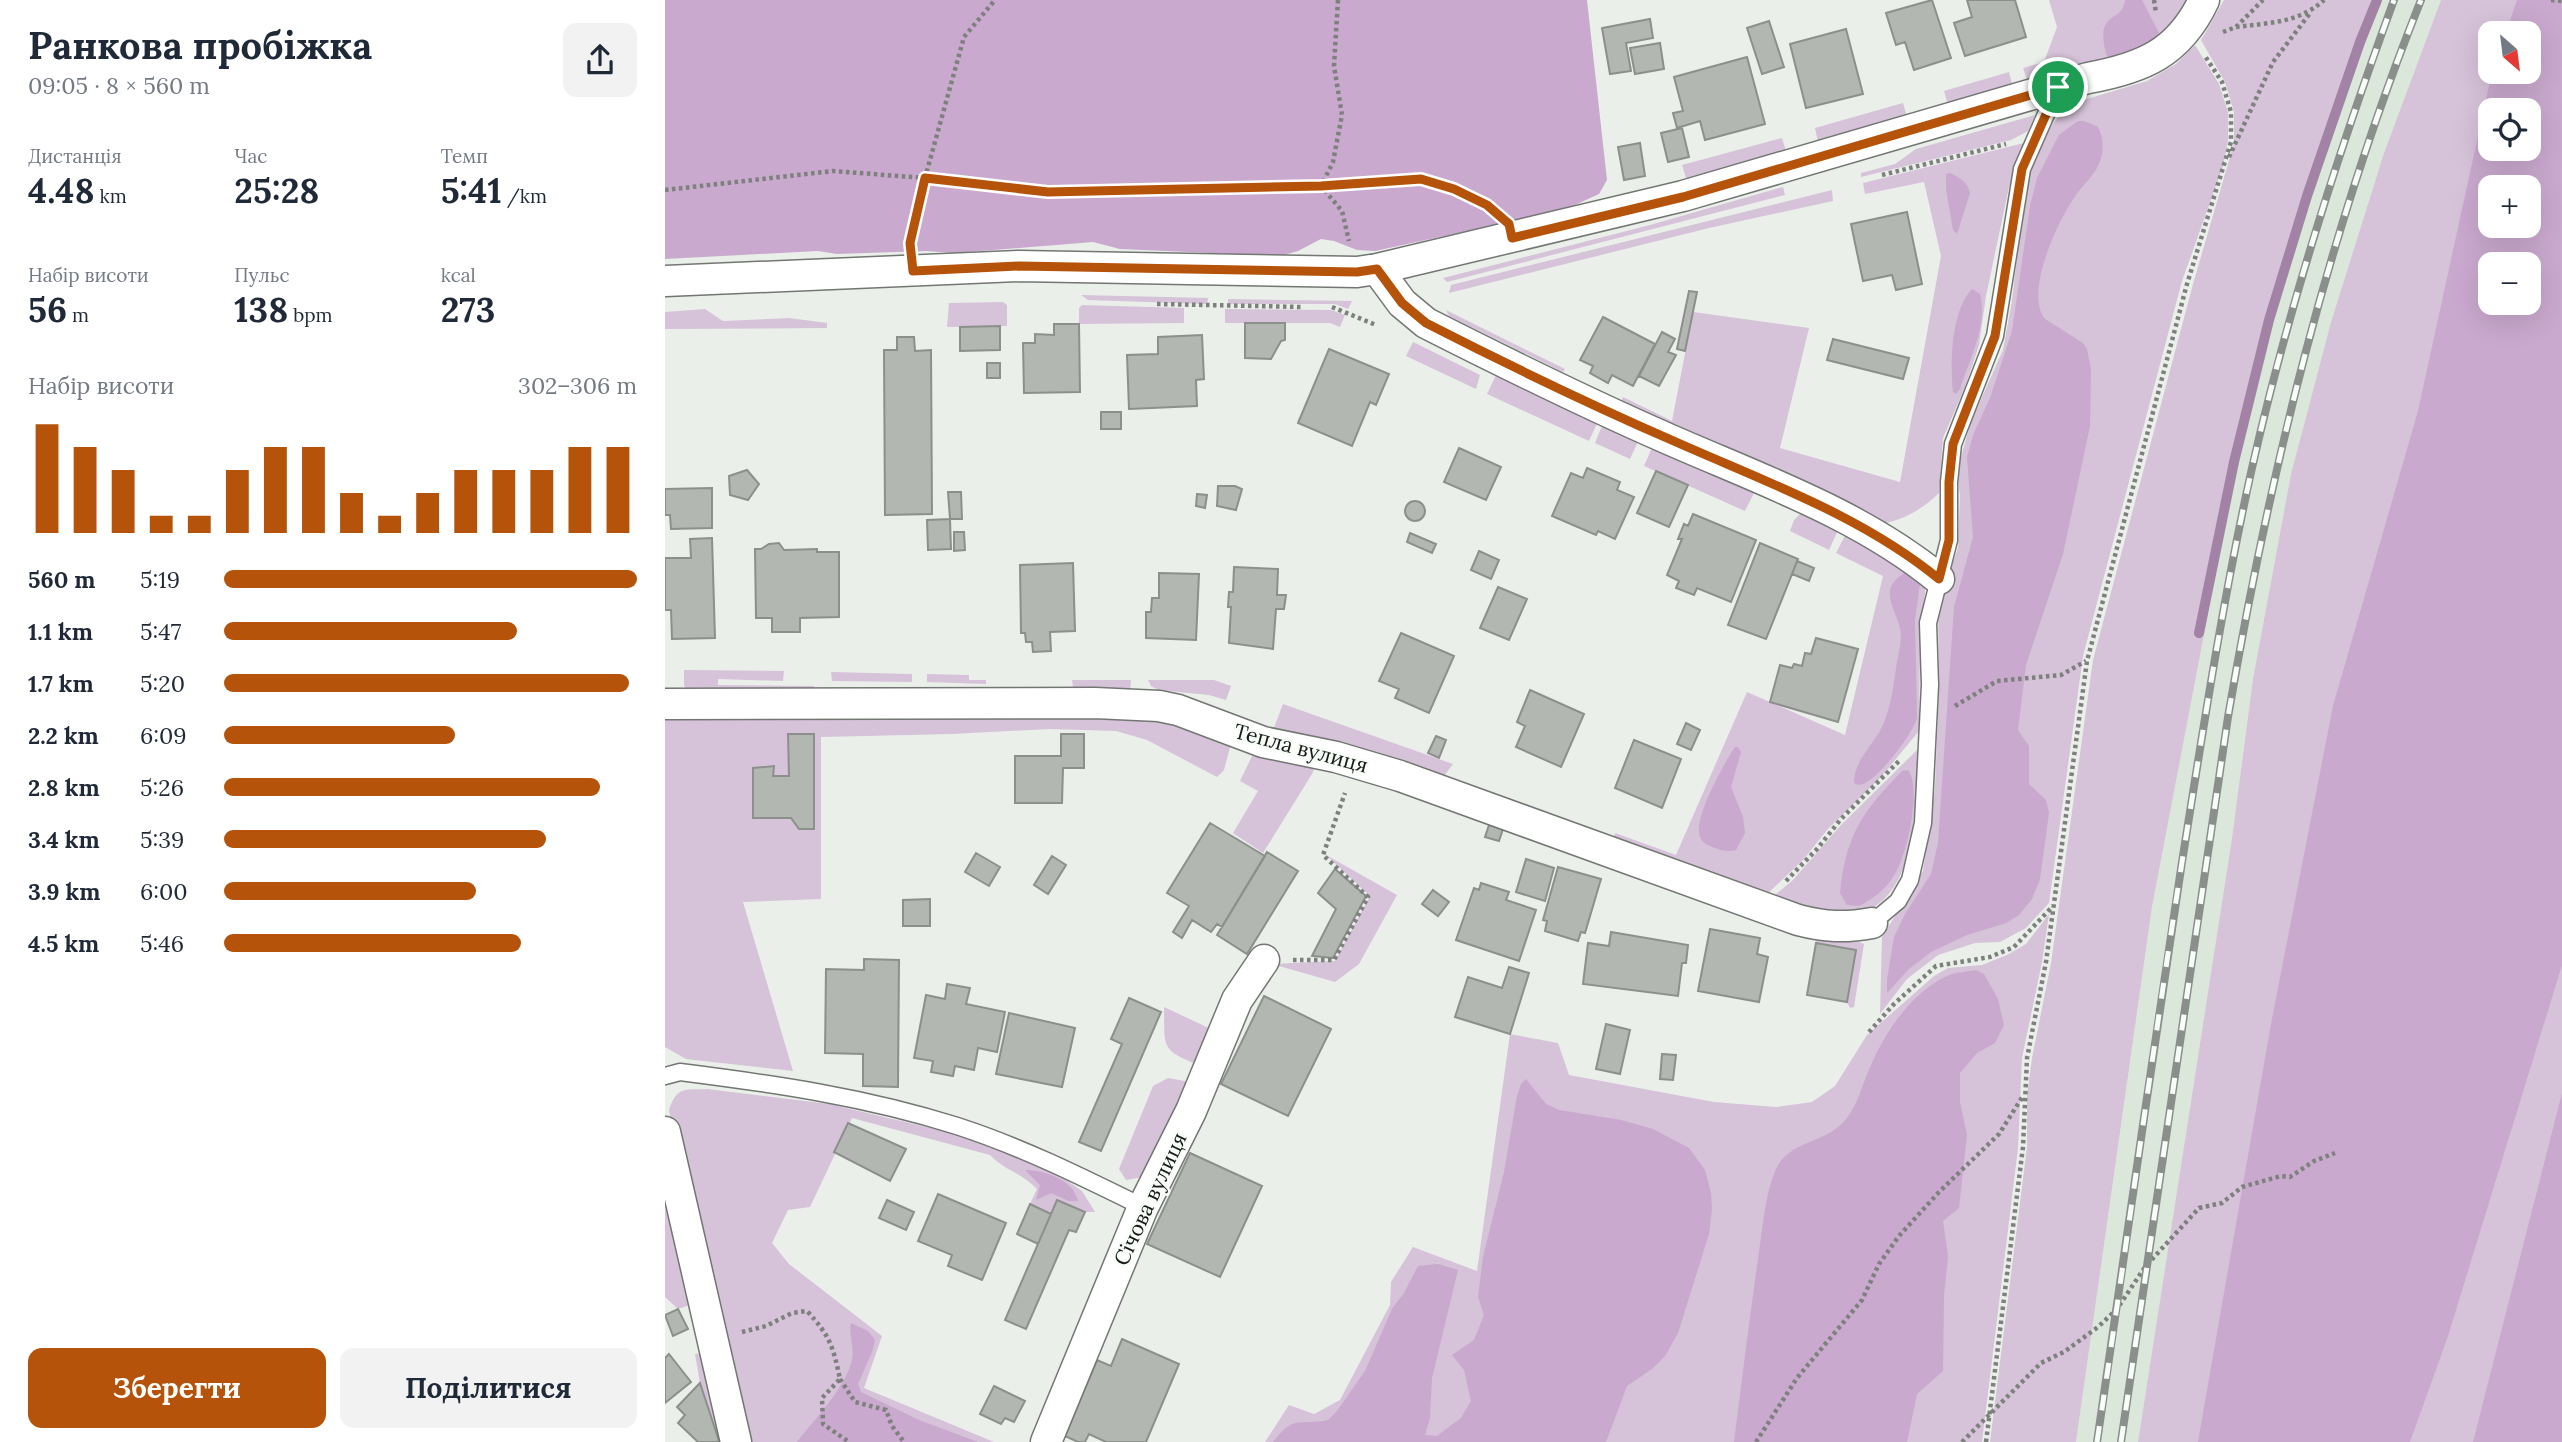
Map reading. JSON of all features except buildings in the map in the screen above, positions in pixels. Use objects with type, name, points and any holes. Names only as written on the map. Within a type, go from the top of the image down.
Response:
[{"type":"street","points":[[665,281],[1019,266],[1367,271],[1683,197],[2151,61],[2192,37],[2204,0]]},
{"type":"street","points":[[1367,271],[1426,323],[1595,407],[1803,497],[1908,554],[1939,579]]},
{"type":"street","name":"Тепла вулиця","points":[[665,704],[1095,703],[1160,706],[1178,710],[1263,742],[1356,763],[1483,805],[1798,920],[1847,928],[1872,923]]},
{"type":"street","name":"Січова вулиця","points":[[1046,1442],[1143,1208],[1191,1111],[1237,1000],[1264,960]]},
{"type":"street","points":[[665,1132],[736,1442]]},
{"type":"lane","points":[[1872,923],[1898,901],[1909,880],[1923,822],[1930,685],[1928,623],[1949,540],[1949,482],[1953,444],[1995,336],[2022,169],[2058,87]]},
{"type":"lane","points":[[665,1076],[680,1072],[804,1088],[886,1106],[959,1127],[1050,1161],[1143,1208]]},
{"type":"path","points":[[913,271],[910,243],[964,37],[996,0]]},
{"type":"path","points":[[1321,186],[1333,162],[1342,115],[1334,66],[1338,0]]},
{"type":"path","points":[[2236,27],[2263,0]]},
{"type":"path","points":[[2225,166],[2273,62],[2311,12],[2324,0]]},
{"type":"path","points":[[2551,0],[2562,1]]},
{"type":"path","points":[[1986,1442],[2022,1147],[2027,1058],[2046,962],[2087,660],[2187,284],[2231,142],[2231,112],[2222,82],[2192,37],[2291,19],[2311,12]]},
{"type":"path","points":[[665,190],[833,171],[1048,192],[1321,186],[1421,179],[1454,189],[1487,205],[1509,224],[1512,238]]},
{"type":"path","points":[[1321,186],[1342,211],[1351,257],[1367,271]]},
{"type":"path","points":[[1264,960],[1334,960],[1368,897],[1323,855],[1356,763]]},
{"type":"path","points":[[1870,1032],[1894,1004],[1936,966],[1990,957],[2014,947],[2054,906]]},
{"type":"path","points":[[1756,1442],[1797,1378],[1862,1300],[1879,1264],[1899,1236],[1939,1192],[1999,1134],[2023,1096]]},
{"type":"path","points":[[1962,1442],[2041,1363],[2064,1352],[2117,1309],[2145,1267],[2199,1208],[2222,1203],[2242,1187],[2281,1176],[2290,1177],[2314,1161],[2335,1153]]},
{"type":"path","points":[[712,1345],[752,1328],[766,1326],[792,1313],[807,1311],[826,1332],[834,1350],[840,1379],[855,1402],[886,1410],[892,1426],[904,1442]]},
{"type":"path","points":[[840,1379],[822,1398],[823,1424],[849,1442]]},
{"type":"shaded area","points":[[665,0],[1587,0],[1607,180],[1599,194],[1564,210],[1375,251],[1357,250],[1321,239],[1298,251],[1280,256],[1120,249],[1093,242],[955,253],[926,251],[837,254],[818,251],[665,259]]},
{"type":"shaded area","points":[[2049,0],[2191,0],[2180,19],[2145,52],[2028,82],[2023,68],[2044,62],[2057,27]]},
{"type":"shaded area","points":[[2125,0],[2142,0],[2159,33],[2155,42],[2117,59],[2107,56],[2104,31],[2106,24],[2123,7]]},
{"type":"shaded area","points":[[2224,0],[2381,0],[2334,129],[2276,307],[2236,467],[2152,907],[2076,1442],[1990,1442],[2027,1147],[2027,1096],[2032,1058],[2051,963],[2093,660],[2193,284],[2234,143],[2234,112],[2225,82],[2201,40]]},
{"type":"shaded area","points":[[2381,0],[2441,0],[2384,153],[2331,322],[2291,474],[2253,679],[2232,838],[2138,1442],[2076,1442],[2152,907],[2236,467],[2276,307],[2334,129]]},
{"type":"shaded area","points":[[2441,0],[2562,0],[2562,1442],[2138,1442],[2232,838],[2253,679],[2291,474],[2331,322],[2384,153]]},
{"type":"shaded area","points":[[2517,0],[2562,0],[2562,965],[2448,1336],[2410,1442],[2198,1442],[2271,1024],[2333,706],[2418,411],[2478,136],[2478,161],[2541,161],[2541,98],[2486,98],[2489,84],[2541,84],[2541,21],[2510,21]]},
{"type":"shaded area","points":[[2195,45],[2219,84],[2228,112],[2228,141],[2223,166],[2182,281],[2083,656],[2049,903],[2026,928],[2000,942],[1975,943],[1938,955],[1907,979],[1880,1014],[1882,937],[1923,871],[1935,788],[1939,689],[1938,603],[1958,548],[1960,496],[1957,471],[1971,422],[2003,350],[2012,301],[2027,170],[2046,132],[2061,114],[2077,102],[2147,81],[2176,64]]},
{"type":"shaded area","points":[[2009,72],[2013,87],[1948,105],[1944,91]]},
{"type":"shaded area","points":[[1903,103],[1907,117],[1818,142],[1815,128]]},
{"type":"shaded area","points":[[2035,115],[2028,131],[2011,140],[1861,177],[1861,173],[1895,164],[1916,149]]},
{"type":"shaded area","points":[[2078,121],[2098,127],[2102,138],[2102,154],[2096,169],[2059,224],[2045,258],[2038,293],[2045,319],[2083,343],[2087,349],[2091,370],[2090,426],[2063,554],[2026,665],[2018,730],[2029,746],[2029,784],[2046,800],[2049,813],[2040,879],[2032,899],[2019,915],[2006,923],[1967,935],[1931,952],[1909,969],[1887,993],[1894,937],[1905,914],[1931,874],[1938,843],[1954,607],[1973,537],[1967,457],[2012,331],[2030,206],[2037,178],[2059,135]]},
{"type":"shaded area","points":[[1782,138],[1786,151],[1687,181],[1682,165]]},
{"type":"shaded area","points":[[2024,143],[2009,187],[1986,296],[1979,345],[1965,387],[1943,438],[1939,493],[1919,509],[1881,524],[1621,402],[1623,397],[1672,421],[1693,312],[1809,328],[1780,448],[1900,482],[1941,256],[1924,182],[1865,194],[1863,183]]},
{"type":"shaded area","points":[[1950,173],[1965,183],[1970,193],[1957,234],[1953,230],[1946,189],[1946,174]]},
{"type":"shaded area","points":[[1783,187],[1785,195],[1447,282],[1443,278],[1650,225]]},
{"type":"shaded area","points":[[1832,190],[1833,201],[1709,228],[1449,293],[1451,285]]},
{"type":"shaded area","points":[[1972,289],[1980,294],[1982,318],[1972,355],[1956,394],[1953,392],[1952,380],[1953,338],[1960,310]]},
{"type":"shaded area","points":[[1081,295],[1208,298],[1207,304],[1088,300]]},
{"type":"shaded area","points":[[1228,299],[1352,301],[1348,309],[1335,304],[1228,304]]},
{"type":"shaded area","points":[[1003,302],[1007,305],[1007,326],[947,327],[949,303]]},
{"type":"shaded area","points":[[1082,305],[1184,308],[1184,323],[1079,324],[1079,308]]},
{"type":"shaded area","points":[[705,309],[723,321],[789,318],[827,323],[827,328],[665,329],[665,312]]},
{"type":"shaded area","points":[[1225,309],[1331,310],[1345,315],[1340,327],[1330,323],[1225,323]]},
{"type":"shaded area","points":[[1446,310],[1565,369],[1563,372],[1449,316]]},
{"type":"shaded area","points":[[1413,342],[1480,375],[1476,389],[1406,356]]},
{"type":"shaded area","points":[[1499,369],[1599,419],[1589,441],[1487,394]]},
{"type":"shaded area","points":[[1604,421],[1640,437],[1630,459],[1595,443]]},
{"type":"shaded area","points":[[1654,443],[1757,487],[1745,511],[1644,466]]},
{"type":"shaded area","points":[[1805,509],[1840,526],[1829,550],[1790,531],[1794,520]]},
{"type":"shaded area","points":[[1848,530],[1925,577],[1920,629],[1919,731],[1881,777],[1764,897],[1613,842],[1615,833],[1676,855],[1747,692],[1845,735],[1883,576],[1836,553]]},
{"type":"shaded area","points":[[1906,572],[1920,583],[1915,621],[1917,718],[1892,758],[1873,777],[1858,785],[1854,783],[1858,766],[1881,728],[1891,699],[1901,634],[1890,594],[1891,586]]},
{"type":"shaded area","points":[[684,670],[784,671],[783,681],[718,679],[718,685],[814,686],[813,695],[690,696],[684,685]]},
{"type":"shaded area","points":[[831,672],[912,674],[912,682],[832,681]]},
{"type":"shaded area","points":[[927,674],[969,675],[969,680],[986,680],[986,684],[927,682]]},
{"type":"shaded area","points":[[1072,680],[1131,680],[1130,693],[1080,692],[1080,687],[1073,687]]},
{"type":"shaded area","points":[[1148,680],[1214,680],[1231,686],[1226,700],[1209,695],[1158,690],[1151,686]]},
{"type":"shaded area","points":[[1283,704],[1453,764],[1441,780],[1272,733]]},
{"type":"shaded area","points":[[665,714],[1167,717],[1232,740],[1224,770],[1217,777],[1147,740],[1116,731],[1049,729],[821,737],[821,899],[743,902],[793,1071],[686,1059],[665,1047]]},
{"type":"shaded area","points":[[1735,747],[1741,752],[1731,787],[1743,817],[1745,833],[1736,850],[1725,851],[1705,844],[1699,831],[1700,820],[1710,793]]},
{"type":"shaded area","points":[[1918,749],[1916,800],[1907,856],[1898,881],[1883,900],[1862,912],[1834,915],[1770,899],[1793,880],[1841,825]]},
{"type":"shaded area","points":[[1255,750],[1316,764],[1263,853],[1233,833],[1258,791],[1240,781]]},
{"type":"shaded area","points":[[1908,770],[1914,791],[1913,806],[1900,865],[1888,884],[1874,896],[1859,906],[1847,905],[1840,893],[1847,855],[1858,826],[1876,799],[1902,771]]},
{"type":"shaded area","points":[[1326,855],[1397,895],[1359,964],[1335,982],[1279,966],[1254,1000],[1272,964],[1335,961],[1370,896]]},
{"type":"shaded area","points":[[2049,914],[2022,1058],[2018,1148],[1982,1442],[1265,1442],[1289,1405],[1314,1414],[1340,1400],[1390,1305],[1391,1282],[1413,1247],[1477,1271],[1510,1034],[1558,1043],[1569,1075],[1714,1102],[1776,1107],[1812,1102],[1835,1086],[1867,1035],[1934,976],[1948,968],[1982,965],[2007,955],[2026,944]]},
{"type":"shaded area","points":[[1817,925],[1864,944],[1854,1007],[1850,1008],[1847,1002],[1856,950],[1816,943]]},
{"type":"shaded area","points":[[1976,970],[1984,974],[1998,999],[2004,1025],[1995,1043],[1977,1053],[1960,1073],[1960,1102],[1967,1135],[1959,1208],[1943,1221],[1948,1256],[1944,1296],[1943,1371],[1917,1394],[1907,1442],[1734,1442],[1765,1210],[1776,1169],[1790,1152],[1830,1133],[1847,1118],[1882,1043],[1899,1017],[1920,994],[1945,977]]},
{"type":"shaded area","points":[[1164,1007],[1213,1030],[1197,1064],[1170,1050],[1165,1038]]},
{"type":"shaded area","points":[[1168,1078],[1185,1081],[1190,1090],[1143,1177],[1126,1180],[1119,1169],[1153,1086]]},
{"type":"shaded area","points":[[1526,1079],[1546,1104],[1559,1110],[1621,1120],[1653,1129],[1689,1148],[1705,1170],[1711,1193],[1709,1234],[1678,1333],[1665,1356],[1652,1369],[1627,1386],[1606,1442],[1273,1442],[1292,1424],[1328,1420],[1337,1411],[1365,1371],[1392,1309],[1418,1266],[1438,1264],[1458,1270],[1432,1378],[1430,1418],[1425,1435],[1437,1436],[1461,1418],[1471,1401],[1464,1370],[1452,1355],[1474,1340],[1484,1315],[1478,1297],[1483,1257],[1504,1172],[1517,1096]]},
{"type":"shaded area","points":[[707,1089],[829,1104],[973,1138],[1060,1176],[1082,1191],[1095,1212],[1085,1212],[1058,1200],[1051,1214],[1030,1204],[1037,1189],[990,1155],[852,1118],[810,1207],[788,1210],[772,1243],[789,1264],[882,1336],[864,1388],[994,1442],[747,1442],[704,1279],[669,1110],[678,1093]]},
{"type":"shaded area","points":[[2562,1093],[2562,1442],[2473,1442]]},
{"type":"shaded area","points":[[1025,1170],[1041,1172],[1064,1182],[1071,1187],[1078,1201],[1069,1201],[1051,1193],[1036,1200],[1040,1185]]},
{"type":"shaded area","points":[[665,1173],[693,1304],[678,1309],[665,1297]]},
{"type":"shaded area","points":[[851,1323],[868,1331],[875,1340],[858,1384],[861,1392],[919,1420],[978,1442],[797,1442],[829,1403],[849,1370],[853,1355]]},
{"type":"shaded area","points":[[704,1353],[725,1440],[719,1441],[700,1383],[695,1354]]},
{"type":"waterway","points":[[2199,633],[2234,462],[2269,320],[2307,196],[2377,0]]},
{"type":"railway","points":[[2097,1442],[2182,862],[2214,664],[2252,468],[2298,290],[2353,115],[2394,0]]},
{"type":"railway","points":[[2121,1442],[2228,717],[2263,534],[2305,353],[2330,264],[2388,87],[2421,0]]},
{"type":"route","points":[[2058,87],[2022,169],[1995,336],[1953,444],[1949,482],[1949,540],[1939,579],[1908,554],[1803,497],[1595,407],[1426,323],[1402,303],[1377,269],[1357,272],[1299,272],[1019,266],[913,271],[910,243],[925,178],[1048,192],[1321,186],[1421,179],[1454,189],[1487,205],[1509,224],[1512,238],[1683,197],[2058,87]]}]
